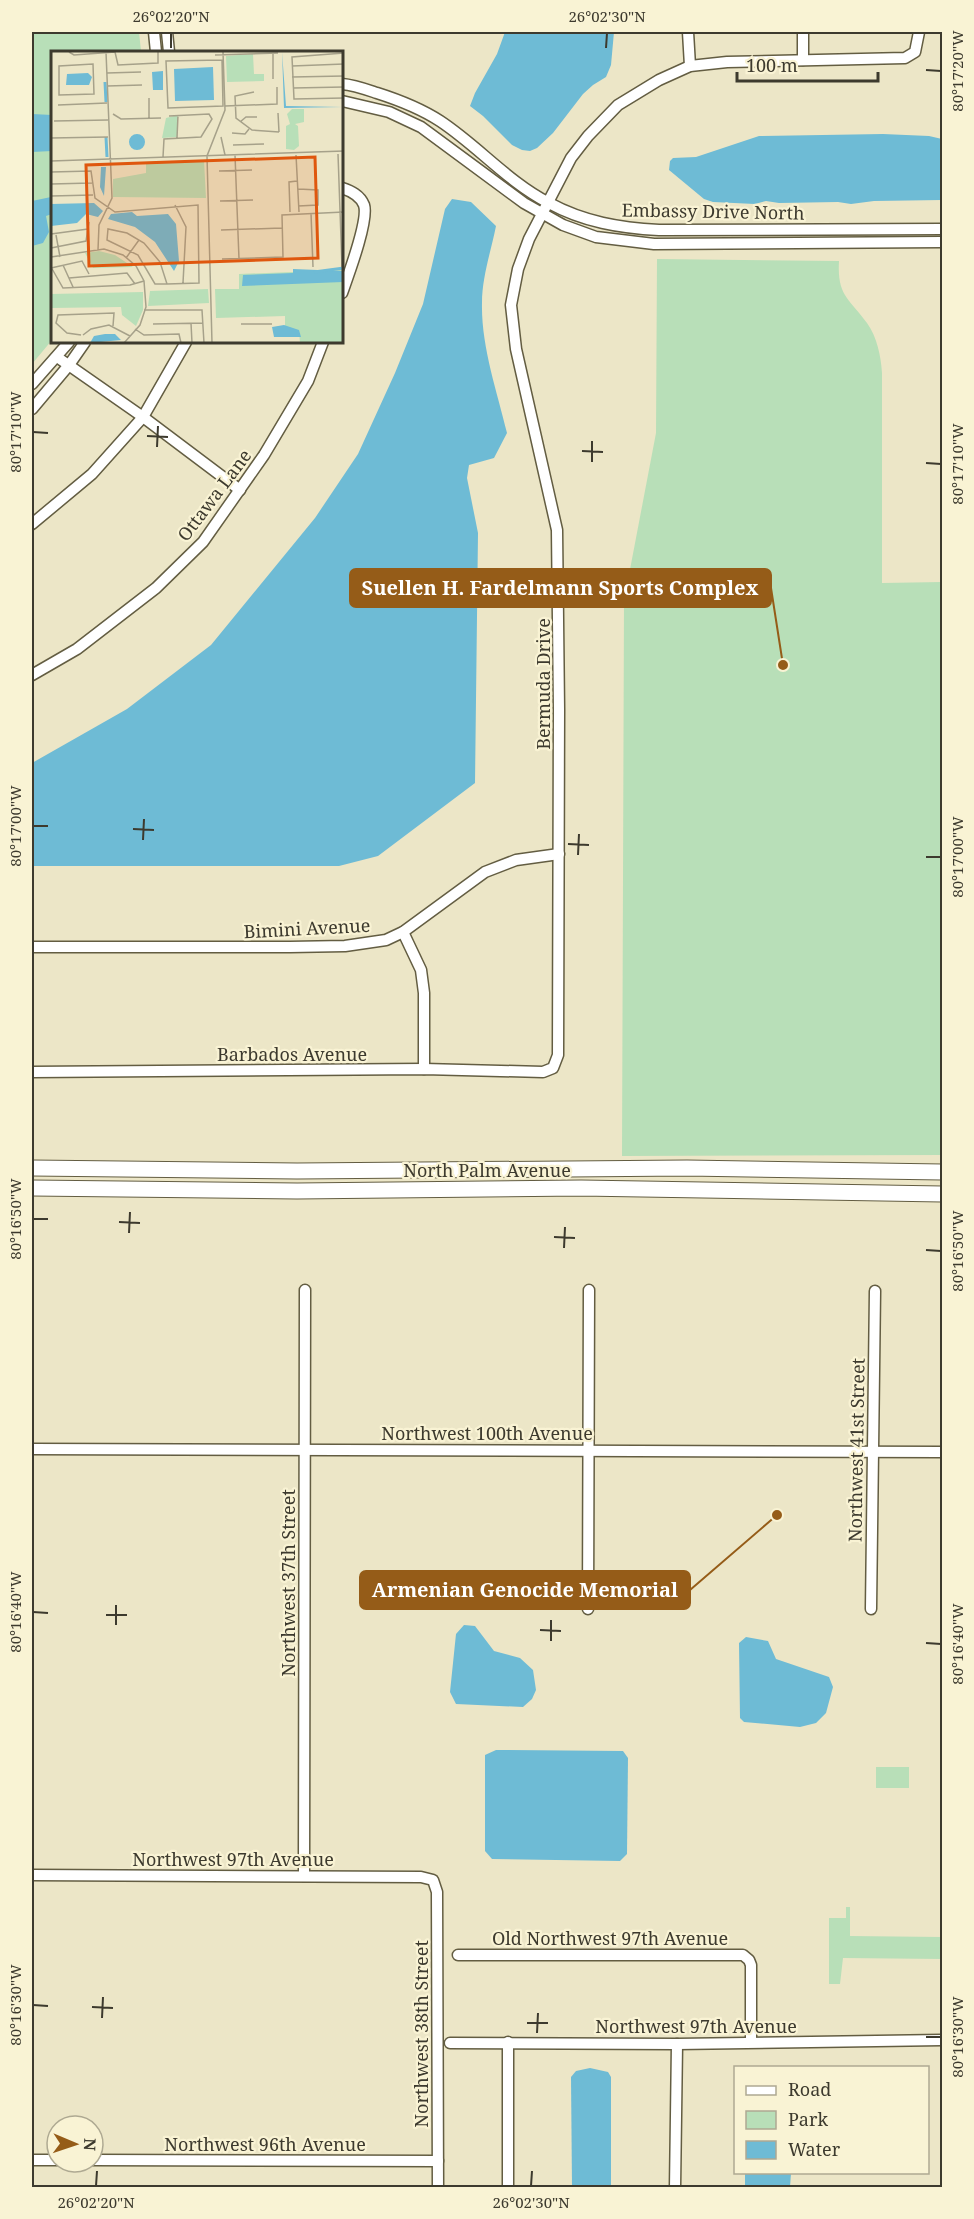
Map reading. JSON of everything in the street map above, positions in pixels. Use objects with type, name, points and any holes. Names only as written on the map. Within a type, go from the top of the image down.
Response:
[{"type":"main road","name":"North Palm Avenue","points":[[32,1168],[400,1170],[687,1168],[942,1172]]},
{"type":"main road","points":[[400,1170],[401,1190]]},
{"type":"main road","name":"North Palm Avenue","points":[[32,1188],[290,1191],[581,1188],[942,1194]]},
{"type":"street","points":[[154,32],[156,51]]},
{"type":"street","points":[[167,32],[169,51]]},
{"type":"street","points":[[688,32],[690,66]]},
{"type":"street","points":[[803,32],[803,60]]},
{"type":"street","name":"Bermuda Drive","points":[[553,1068],[558,1055],[559,621],[557,530],[516,349],[512,305],[518,269],[529,239],[571,158],[588,136],[618,105],[659,80],[690,66],[728,62],[905,58],[915,52],[919,32]]},
{"type":"street","name":"Embassy Drive North","points":[[344,84],[403,101],[440,121],[517,182],[548,203],[571,214],[622,228],[942,230]]},
{"type":"street","name":"Embassy Drive North","points":[[344,101],[389,112],[421,127],[524,203],[542,214],[596,237],[654,244],[942,242]]},
{"type":"street","points":[[344,189],[353,192],[364,203],[365,220],[344,287]]},
{"type":"street","points":[[32,384],[67,344]]},
{"type":"street","points":[[32,409],[84,344]]},
{"type":"street","points":[[32,524],[92,474],[143,417],[185,344]]},
{"type":"street","name":"Ottawa Lane","points":[[32,675],[77,649],[156,588],[203,542],[264,455],[308,381],[322,344]]},
{"type":"street","points":[[57,357],[143,417],[240,490]]},
{"type":"street","name":"Bimini Avenue","points":[[32,947],[255,948],[345,946],[386,940],[403,932],[485,872],[516,860],[559,854]]},
{"type":"street","points":[[403,932],[421,970],[424,993],[424,1069]]},
{"type":"street","name":"Barbados Avenue","points":[[32,1072],[424,1069],[543,1072],[553,1068]]},
{"type":"street","name":"Northwest 37th Street","points":[[304,1290],[304,1875]]},
{"type":"street","points":[[588,1609],[589,1290]]},
{"type":"street","name":"Northwest 41st Street","points":[[871,1609],[874,1291]]},
{"type":"street","name":"Northwest 100th Avenue","points":[[32,1449],[942,1452]]},
{"type":"street","name":"Northwest 97th Avenue","points":[[32,1875],[304,1875],[421,1877],[434,1880]]},
{"type":"street","name":"Northwest 38th Street","points":[[434,1880],[437,1892],[438,2187]]},
{"type":"street","name":"Old Northwest 97th Avenue","points":[[458,1955],[743,1955],[751,1965],[752,2042]]},
{"type":"street","name":"Northwest 97th Avenue","points":[[450,2043],[677,2044],[942,2040]]},
{"type":"street","points":[[508,2042],[508,2187]]},
{"type":"street","points":[[675,2187],[677,2044]]},
{"type":"street","name":"Northwest 96th Avenue","points":[[105,2160],[438,2161]]},
{"type":"green space","points":[[32,32],[139,32],[141,51],[51,51],[51,341],[32,364]]},
{"type":"green space","points":[[657,259],[839,261],[842,289],[867,323],[876,340],[882,373],[882,583],[942,582],[942,1155],[622,1156],[624,601],[656,433]]},
{"type":"green space","points":[[876,1767],[909,1767],[909,1788],[876,1788]]},
{"type":"green space","points":[[846,1907],[850,1907],[850,1936],[942,1937],[942,1959],[843,1958],[840,1984],[829,1984],[829,1918],[846,1918]]},
{"type":"water","points":[[505,32],[614,32],[611,65],[606,77],[583,94],[553,133],[537,148],[530,151],[512,145],[470,106],[497,54]]},
{"type":"water","points":[[32,114],[51,115],[51,151],[32,152]]},
{"type":"water","points":[[883,134],[929,136],[942,139],[942,200],[874,201],[851,204],[838,202],[779,203],[766,201],[755,204],[713,202],[704,199],[669,170],[670,161],[673,158],[696,157],[759,136]]},
{"type":"water","points":[[51,197],[51,214],[46,216],[49,232],[43,243],[32,246],[32,201]]},
{"type":"water","points":[[452,199],[471,202],[496,226],[483,284],[482,319],[490,368],[507,433],[494,458],[469,465],[467,478],[478,533],[475,783],[378,856],[339,866],[32,866],[32,763],[127,709],[211,645],[315,518],[358,454],[423,304],[445,209]]},
{"type":"water","points":[[464,1625],[475,1626],[494,1651],[520,1658],[533,1670],[536,1690],[532,1699],[523,1707],[456,1704],[450,1692],[456,1634]]},
{"type":"water","points":[[746,1637],[768,1641],[776,1659],[829,1677],[833,1687],[826,1713],[816,1723],[800,1727],[744,1722],[740,1718],[739,1643]]},
{"type":"water","points":[[496,1750],[623,1751],[628,1758],[627,1854],[620,1861],[492,1859],[485,1851],[485,1755]]},
{"type":"water","points":[[590,2068],[608,2072],[611,2077],[611,2187],[572,2187],[571,2077],[576,2071]]},
{"type":"water","points":[[745,2174],[791,2174],[790,2187],[745,2187]]},
{"type":"place","name":"Suellen H. Fardelmann Sports Complex","points":[[783,665]]},
{"type":"place","name":"Armenian Genocide Memorial","points":[[777,1515]]}]
